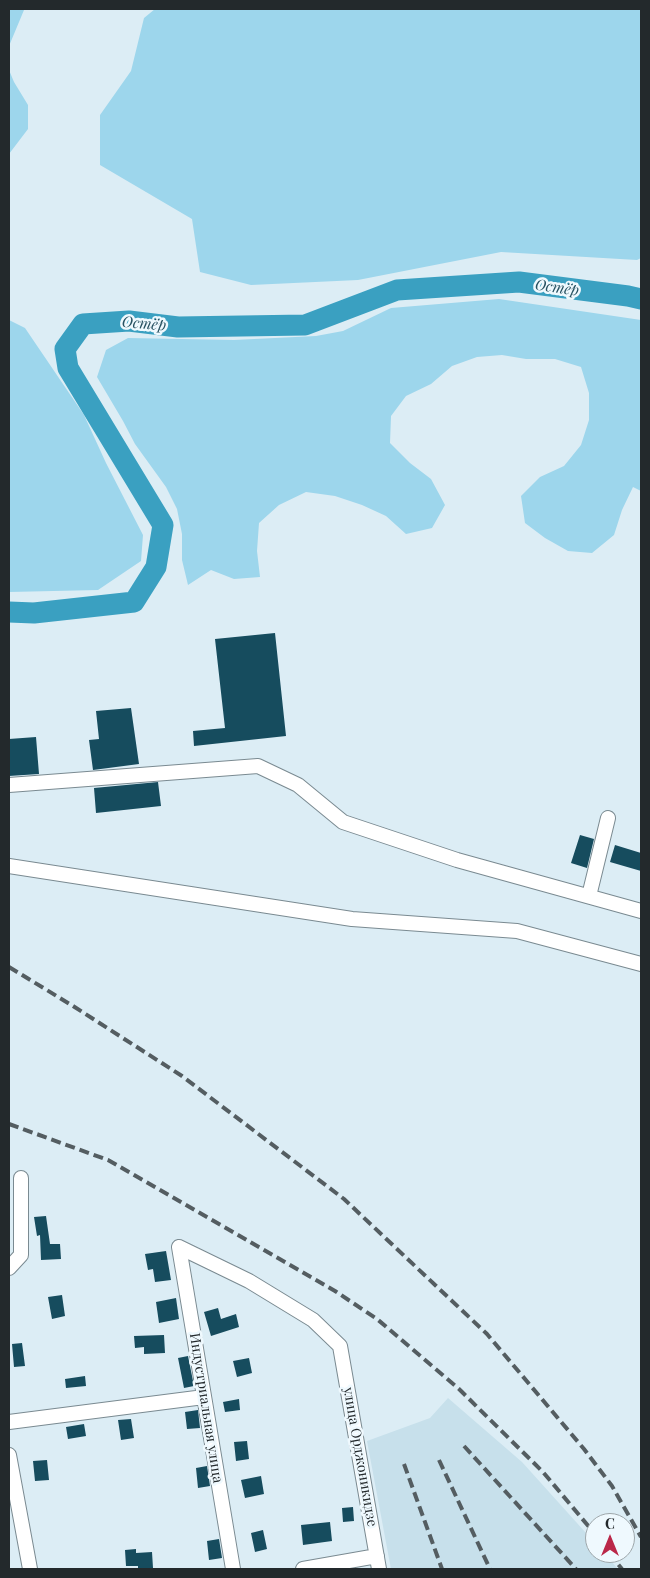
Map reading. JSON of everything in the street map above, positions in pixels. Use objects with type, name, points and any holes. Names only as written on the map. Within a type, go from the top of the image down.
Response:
[{"type":"street","points":[[9,785],[258,766],[298,785],[343,822],[457,860],[641,910]]},
{"type":"street","points":[[589,896],[608,818]]},
{"type":"street","points":[[9,866],[352,919],[517,931],[641,964]]},
{"type":"street","points":[[9,1268],[20,1255],[21,1178]]},
{"type":"street","name":"улица Орджоникидзе","points":[[179,1247],[249,1281],[313,1320],[340,1346],[378,1563]]},
{"type":"street","name":"Индустриальная улица","points":[[179,1247],[232,1569]]},
{"type":"street","points":[[9,1422],[204,1397]]},
{"type":"street","points":[[9,1455],[30,1569]]},
{"type":"street","points":[[303,1569],[378,1563]]},
{"type":"shaded area","points":[[9,9],[24,10],[9,46]]},
{"type":"shaded area","points":[[155,9],[641,9],[641,258],[637,260],[501,252],[358,280],[251,285],[200,272],[192,219],[100,165],[100,115],[131,71],[144,18]]},
{"type":"shaded area","points":[[9,70],[28,105],[28,129],[9,154]]},
{"type":"shaded area","points":[[499,299],[641,320],[641,491],[633,487],[622,510],[614,535],[592,553],[568,551],[545,538],[525,523],[521,496],[540,477],[564,466],[581,445],[589,420],[589,393],[581,367],[555,359],[526,359],[502,355],[477,357],[452,366],[431,384],[406,396],[391,416],[390,443],[410,463],[431,479],[445,505],[432,528],[406,534],[386,516],[362,505],[335,496],[306,492],[279,505],[259,523],[257,551],[260,577],[234,579],[211,570],[188,585],[182,560],[182,534],[177,509],[166,487],[135,444],[97,377],[106,350],[128,338],[234,340],[316,336],[343,331],[391,308]]},
{"type":"shaded area","points":[[9,320],[25,328],[84,415],[143,535],[141,561],[98,590],[9,592]]},
{"type":"shaded area","points":[[448,1398],[522,1462],[585,1532],[585,1563],[613,1563],[618,1569],[391,1569],[367,1441],[430,1418]]},
{"type":"building","points":[[275,633],[286,736],[194,746],[193,731],[225,728],[215,639]]},
{"type":"building","points":[[131,708],[139,764],[93,770],[89,740],[99,739],[96,711]]},
{"type":"building","points":[[36,737],[39,774],[9,776],[9,739]]},
{"type":"building","points":[[158,782],[161,806],[96,813],[94,788]]},
{"type":"building","points":[[580,835],[594,839],[587,868],[571,863]]},
{"type":"building","points":[[615,845],[641,853],[641,871],[610,862]]},
{"type":"building","points":[[46,1216],[50,1244],[60,1244],[61,1259],[41,1260],[40,1235],[37,1236],[34,1217]]},
{"type":"building","points":[[166,1251],[171,1280],[155,1282],[153,1269],[148,1270],[145,1254]]},
{"type":"building","points":[[62,1295],[65,1316],[52,1319],[48,1297]]},
{"type":"building","points":[[176,1298],[179,1319],[159,1323],[156,1302]]},
{"type":"building","points":[[218,1308],[221,1319],[236,1314],[239,1327],[211,1336],[204,1312]]},
{"type":"building","points":[[164,1335],[165,1353],[144,1354],[144,1347],[135,1348],[134,1336]]},
{"type":"building","points":[[22,1343],[25,1366],[14,1367],[12,1344]]},
{"type":"building","points":[[188,1356],[194,1386],[184,1388],[178,1358]]},
{"type":"building","points":[[249,1358],[252,1373],[237,1377],[233,1361]]},
{"type":"building","points":[[85,1376],[86,1386],[66,1388],[65,1379]]},
{"type":"building","points":[[239,1399],[240,1410],[225,1412],[223,1402]]},
{"type":"building","points":[[198,1410],[200,1428],[187,1429],[185,1412]]},
{"type":"building","points":[[131,1419],[134,1438],[121,1440],[118,1420]]},
{"type":"building","points":[[84,1424],[86,1436],[68,1439],[66,1427]]},
{"type":"building","points":[[247,1441],[249,1459],[236,1461],[234,1442]]},
{"type":"building","points":[[47,1460],[49,1480],[35,1481],[33,1461]]},
{"type":"building","points":[[207,1466],[210,1486],[198,1488],[196,1468]]},
{"type":"building","points":[[261,1476],[264,1494],[245,1498],[241,1480]]},
{"type":"building","points":[[353,1507],[354,1521],[343,1522],[342,1508]]},
{"type":"building","points":[[330,1522],[332,1541],[303,1545],[301,1525]]},
{"type":"building","points":[[263,1530],[267,1549],[255,1552],[251,1533]]},
{"type":"building","points":[[219,1539],[222,1558],[209,1560],[207,1541]]},
{"type":"building","points":[[136,1549],[136,1553],[152,1552],[153,1568],[138,1569],[138,1566],[126,1566],[125,1550]]},
{"type":"waterway","name":"Остёр","points":[[9,612],[34,613],[134,602],[156,567],[163,525],[68,368],[65,349],[83,324],[129,321],[178,327],[305,325],[397,290],[519,282],[641,299]]},
{"type":"railway","points":[[9,967],[182,1076],[344,1199],[487,1334],[584,1449],[612,1486],[641,1537]]},
{"type":"railway","points":[[9,1124],[108,1160],[335,1291],[377,1319],[459,1389],[543,1472],[585,1522]]},
{"type":"railway","points":[[464,1446],[576,1569]]},
{"type":"railway","points":[[439,1460],[490,1569]]},
{"type":"railway","points":[[404,1464],[442,1569]]},
{"type":"railway","points":[[617,1563],[622,1569]]}]
